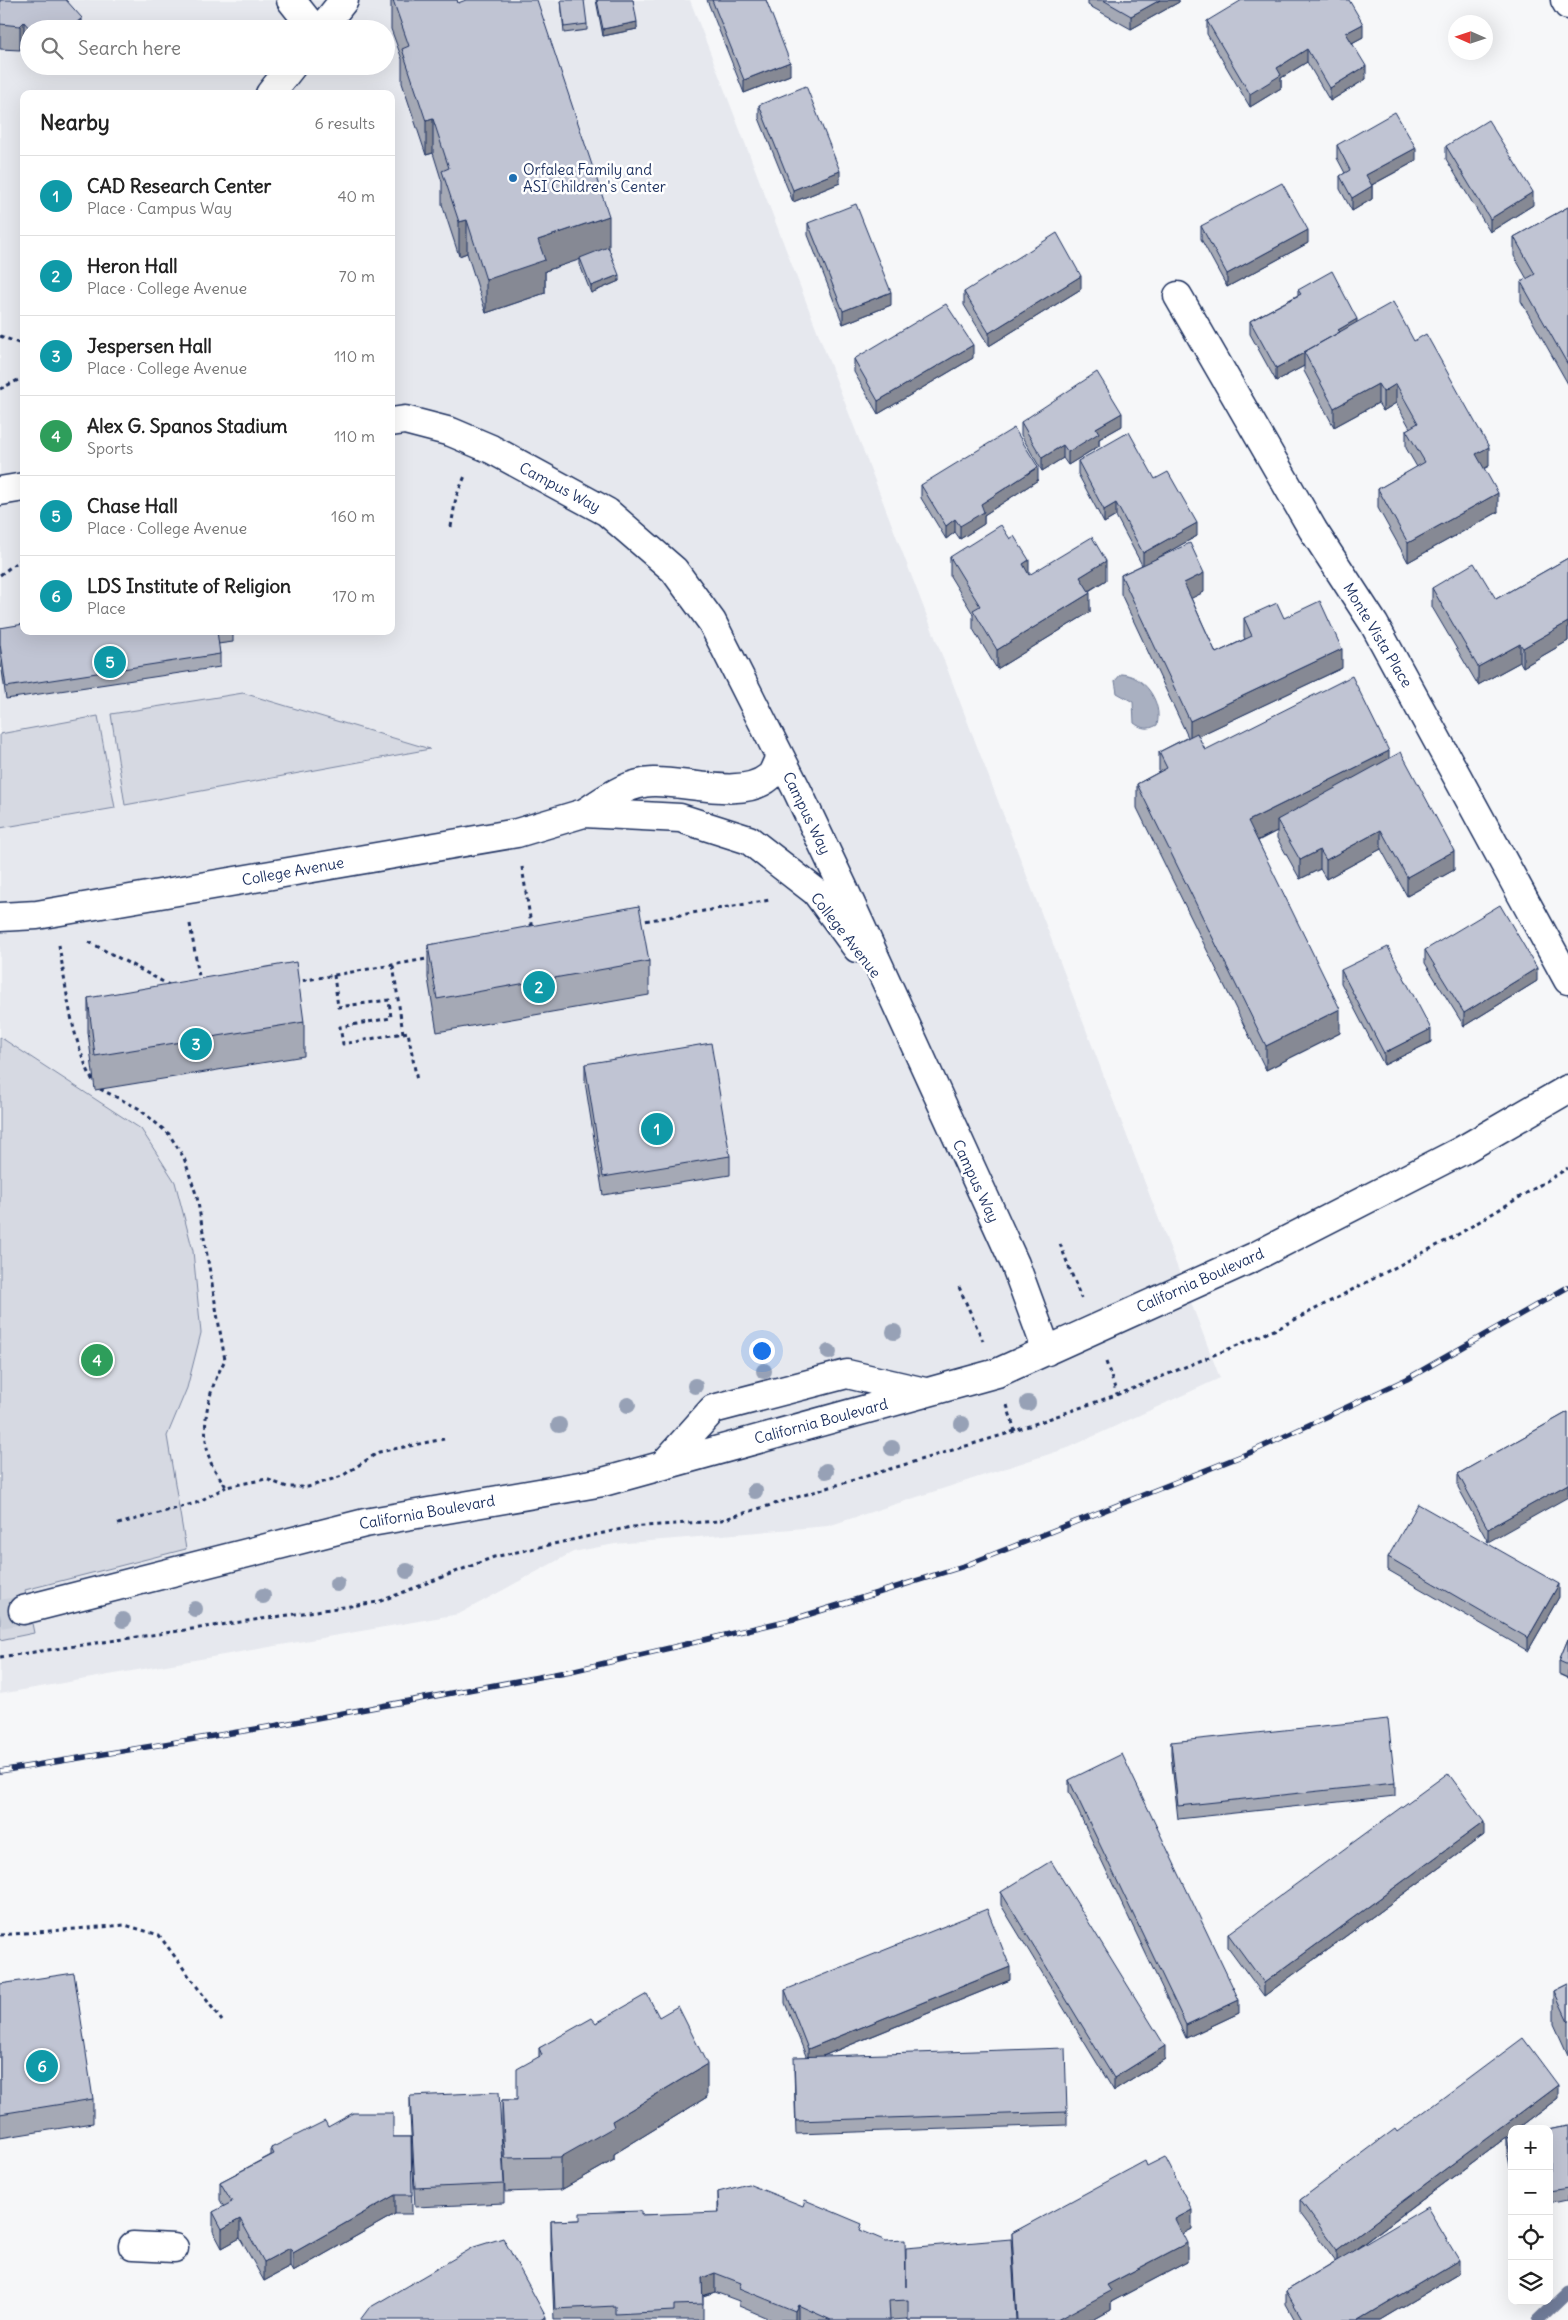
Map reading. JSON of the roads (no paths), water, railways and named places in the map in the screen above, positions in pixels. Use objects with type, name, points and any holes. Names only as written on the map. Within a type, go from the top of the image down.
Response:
[{"type":"street","points":[[291,0],[307,20]]},
{"type":"street","points":[[328,20],[344,0]]},
{"type":"street","points":[[1565,0],[1568,5]]},
{"type":"street","points":[[273,90],[285,75]]},
{"type":"street","name":"Monte Vista Place","points":[[1178,296],[1313,530],[1374,624],[1568,980]]},
{"type":"street","name":"Campus Way","points":[[396,416],[451,432],[483,446],[607,512],[674,570],[712,622],[843,887],[886,987],[1014,1264],[1047,1351]]},
{"type":"street","points":[[0,491],[20,488]]},
{"type":"street","name":"College Avenue","points":[[0,917],[37,915],[517,833],[584,813],[624,788],[652,782],[734,788],[751,786],[770,776],[780,757]]},
{"type":"street","name":"College Avenue","points":[[584,813],[680,818],[749,840],[816,892],[886,987]]},
{"type":"street","name":"California Boulevard","points":[[24,1610],[365,1523],[603,1482],[997,1373],[1116,1318],[1254,1258],[1461,1152],[1568,1089]]},
{"type":"street","points":[[663,1464],[713,1409],[847,1374],[926,1392]]},
{"type":"street","points":[[133,2246],[174,2248]]},
{"type":"water","points":[[1121,674],[1137,679],[1150,691],[1157,707],[1157,725],[1145,728],[1134,723],[1133,702],[1117,693],[1115,681]]},
{"type":"waterway","points":[[1538,2320],[1568,2291]]},
{"type":"tunnel","points":[[0,1614],[23,1610]]},
{"type":"railway","points":[[0,1771],[268,1727],[571,1671],[794,1619],[964,1566],[1249,1453],[1407,1379],[1568,1287]]},
{"type":"place","name":"Orfalea Family and ASI Children's Center","points":[[513,178]]},
{"type":"place","name":"Chase Hall","points":[[110,662]]},
{"type":"place","name":"Heron Hall","points":[[539,987]]},
{"type":"place","name":"Jespersen Hall","points":[[196,1044]]},
{"type":"place","name":"CAD Research Center","points":[[657,1129]]},
{"type":"place","name":"Alex G. Spanos Stadium","points":[[97,1360]]},
{"type":"place","name":"LDS Institute of Religion","points":[[42,2066]]}]
